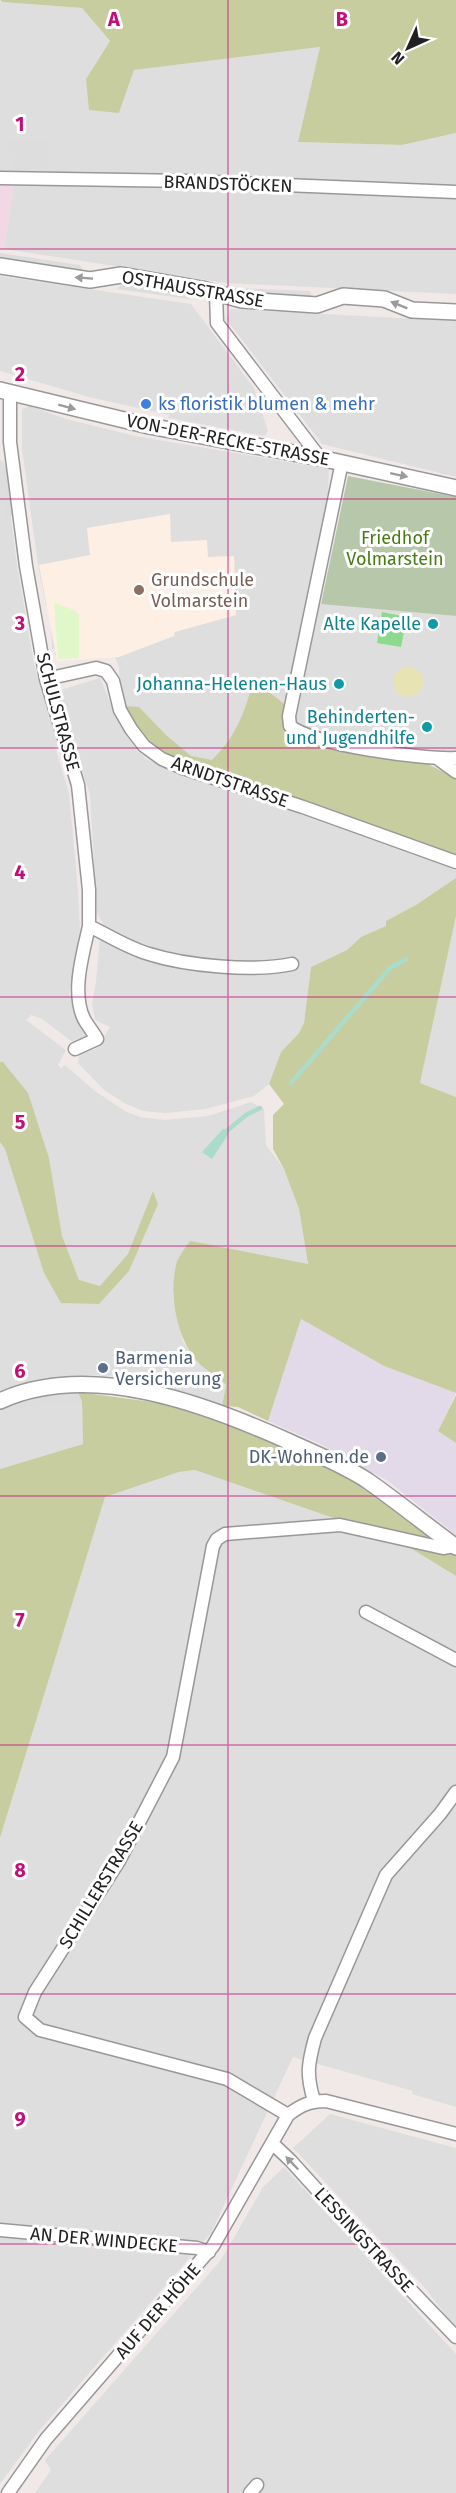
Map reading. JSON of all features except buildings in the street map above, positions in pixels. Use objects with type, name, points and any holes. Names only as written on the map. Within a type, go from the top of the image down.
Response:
[{"type":"street","name":"BRANDSTÖCKEN","points":[[0,178],[188,181],[456,192]]},
{"type":"street","name":"OSTHAUSSTRASSE","points":[[0,266],[90,279],[121,275],[242,300],[317,305],[343,296],[384,299],[412,310],[456,312]]},
{"type":"street","points":[[216,293],[217,323],[320,458]]},
{"type":"street","name":"VON-DER-RECKE-STRASSE","points":[[5,391],[149,426],[342,462],[456,488]]},
{"type":"street","name":"SCHULSTRASSE","points":[[5,391],[16,493],[46,679],[78,785],[90,890],[89,926],[80,974],[79,1000],[84,1018],[97,1039],[75,1049]]},
{"type":"street","points":[[342,462],[289,716],[290,726],[298,733],[310,738],[438,759],[456,758]]},
{"type":"street","name":"ARNDTSTRASSE","points":[[46,679],[96,668],[106,671],[113,681],[120,710],[131,729],[144,746],[162,759],[456,862]]},
{"type":"street","points":[[438,759],[456,772]]},
{"type":"street","points":[[89,926],[147,953],[176,960],[273,968],[292,964]]},
{"type":"street","points":[[0,1401],[16,1394],[44,1387],[78,1384],[178,1399],[259,1428],[366,1480],[455,1546]]},
{"type":"street","name":"SCHILLERSTRASSE","points":[[288,2115],[227,2079],[40,2030],[25,2017],[36,1992],[118,1861],[173,1757],[213,1546],[217,1539],[225,1534],[340,1525],[443,1548],[455,1546]]},
{"type":"street","points":[[366,1612],[456,1660]]},
{"type":"street","points":[[314,2101],[307,2076],[307,2066],[315,2038],[386,1875],[440,1814],[456,1792]]},
{"type":"street","points":[[288,2115],[300,2106],[314,2101],[347,2105],[456,2133]]},
{"type":"street","name":"AUF DER HÖHE","points":[[8,2493],[46,2439],[208,2252],[288,2115]]},
{"type":"street","name":"LESSINGSTRASSE","points":[[273,2144],[291,2160],[456,2337]]},
{"type":"street","name":"AN DER WINDECKE","points":[[0,2230],[197,2248],[208,2252]]},
{"type":"shaded area","points":[[0,0],[456,0],[456,133],[402,145],[298,142],[320,47],[134,70],[119,113],[89,110],[86,79],[110,41],[82,8]]},
{"type":"shaded area","points":[[0,2],[82,8],[110,41],[86,79],[119,113],[134,70],[320,47],[298,142],[402,145],[456,133],[456,294],[226,283],[4,249],[14,183],[0,176]]},
{"type":"shaded area","points":[[5,140],[48,140],[49,170],[14,171]]},
{"type":"shaded area","points":[[14,183],[4,249],[0,249],[0,184]]},
{"type":"shaded area","points":[[0,253],[80,265],[86,276],[0,262]]},
{"type":"shaded area","points":[[0,276],[191,304],[254,388],[268,431],[265,436],[168,418],[169,415],[89,397],[0,371]]},
{"type":"shaded area","points":[[126,280],[199,292],[189,299],[117,289]]},
{"type":"shaded area","points":[[239,288],[310,291],[314,302],[244,296]]},
{"type":"shaded area","points":[[231,309],[456,321],[456,477],[322,444],[226,319]]},
{"type":"shaded area","points":[[30,406],[66,419],[135,436],[329,469],[327,514],[306,602],[456,616],[456,752],[451,755],[411,748],[408,759],[426,763],[456,779],[456,855],[169,755],[129,714],[121,692],[119,667],[115,657],[55,655],[55,649],[52,649],[50,606],[46,606],[38,565],[22,449],[22,409]]},
{"type":"shaded area","points":[[0,460],[4,462],[16,558],[34,664],[69,793],[80,931],[69,996],[76,991],[89,1035],[85,1040],[71,1041],[42,1019],[31,1015],[26,1020],[66,1050],[58,1065],[61,1068],[65,1065],[95,1091],[125,1111],[140,1117],[165,1120],[208,1116],[251,1102],[264,1109],[266,1145],[284,1169],[299,1209],[308,1265],[173,1294],[183,1342],[199,1363],[226,1385],[222,1406],[168,1386],[112,1376],[89,1375],[79,1392],[82,1402],[83,1444],[0,1469]]},
{"type":"shaded area","points":[[6,466],[13,514],[5,520],[0,473]]},
{"type":"shaded area","name":"Grundschule Volmarstein","points":[[170,514],[171,542],[207,540],[208,557],[234,556],[236,615],[175,632],[174,636],[119,657],[57,661],[39,565],[90,555],[87,528]]},
{"type":"shaded area","points":[[54,603],[74,610],[79,615],[79,658],[58,659]]},
{"type":"shaded area","points":[[408,667],[414,668],[422,676],[422,688],[414,696],[408,697],[402,696],[394,688],[393,682],[394,676],[402,668]]},
{"type":"shaded area","points":[[100,678],[119,723],[137,751],[148,760],[456,870],[456,878],[387,926],[361,937],[347,950],[311,967],[304,1023],[299,1033],[281,1052],[269,1084],[254,1096],[206,1109],[165,1113],[143,1111],[126,1104],[104,1090],[78,1063],[79,1055],[97,1048],[110,1027],[95,1020],[92,1004],[100,937],[105,927],[97,914],[90,795],[57,691]]},
{"type":"shaded area","points":[[253,680],[287,706],[286,732],[320,746],[426,763],[456,779],[456,855],[169,755],[143,735],[126,706],[139,707],[166,735],[191,756],[212,760],[227,743],[239,723]]},
{"type":"shaded area","points":[[456,878],[456,916],[420,1083],[456,1097],[456,1393],[384,1366],[301,1319],[268,1421],[238,1407],[222,1406],[226,1385],[204,1368],[190,1352],[176,1316],[174,1277],[178,1259],[190,1241],[308,1264],[299,1209],[284,1169],[273,1149],[273,1115],[284,1104],[269,1084],[281,1052],[299,1033],[304,1023],[311,967],[347,950],[361,937],[386,926],[386,921],[416,905]]},
{"type":"shaded area","points":[[456,916],[456,1097],[420,1083]]},
{"type":"shaded area","points":[[0,1062],[3,1062],[28,1093],[49,1158],[62,1236],[79,1280],[100,1286],[128,1254],[153,1191],[158,1204],[129,1271],[99,1304],[61,1303],[44,1273],[5,1149],[0,1142]]},
{"type":"shaded area","points":[[223,1129],[228,1130],[229,1133],[212,1159],[202,1152]]},
{"type":"shaded area","points":[[301,1319],[384,1366],[456,1393],[438,1431],[456,1443],[456,1535],[388,1481],[320,1444],[268,1421]]},
{"type":"shaded area","points":[[78,1392],[174,1405],[228,1423],[359,1483],[456,1556],[456,1576],[397,1540],[195,1470],[179,1472],[105,1497],[0,1838],[0,1469],[83,1444],[82,1402]]},
{"type":"shaded area","points":[[78,1392],[82,1402],[30,1407],[22,1411],[16,1403],[39,1396]]},
{"type":"shaded area","points":[[456,1395],[456,1443],[438,1431]]},
{"type":"shaded area","points":[[195,1470],[397,1540],[456,1576],[456,2107],[412,2094],[413,2091],[293,2057],[211,2233],[39,2431],[0,2484],[0,1838],[105,1497],[179,1472]]},
{"type":"shaded area","points":[[330,2114],[456,2148],[456,2329],[425,2288],[293,2148]]},
{"type":"shaded area","points":[[284,2167],[456,2354],[456,2493],[35,2493],[51,2470],[45,2460],[221,2260],[263,2187]]},
{"type":"green space","name":"Friedhof Volmarstein","points":[[348,476],[456,497],[456,616],[321,604]]},
{"type":"green space","points":[[382,612],[407,617],[401,647],[377,643]]},
{"type":"waterway","points":[[291,1083],[390,968],[406,959]]},
{"type":"waterway","points":[[228,1130],[246,1115],[260,1108]]},
{"type":"place","name":"ks floristik blumen & mehr","points":[[146,404]]},
{"type":"place","name":"Grundschule Volmarstein","points":[[139,590]]},
{"type":"place","name":"Alte Kapelle","points":[[433,624]]},
{"type":"place","name":"Johanna-Helenen-Haus","points":[[339,684]]},
{"type":"place","name":"Behinderten- und Jugendhilfe","points":[[427,727]]},
{"type":"place","name":"Barmenia Versicherung","points":[[103,1368]]},
{"type":"place","name":"DK-Wohnen.de","points":[[381,1457]]}]
